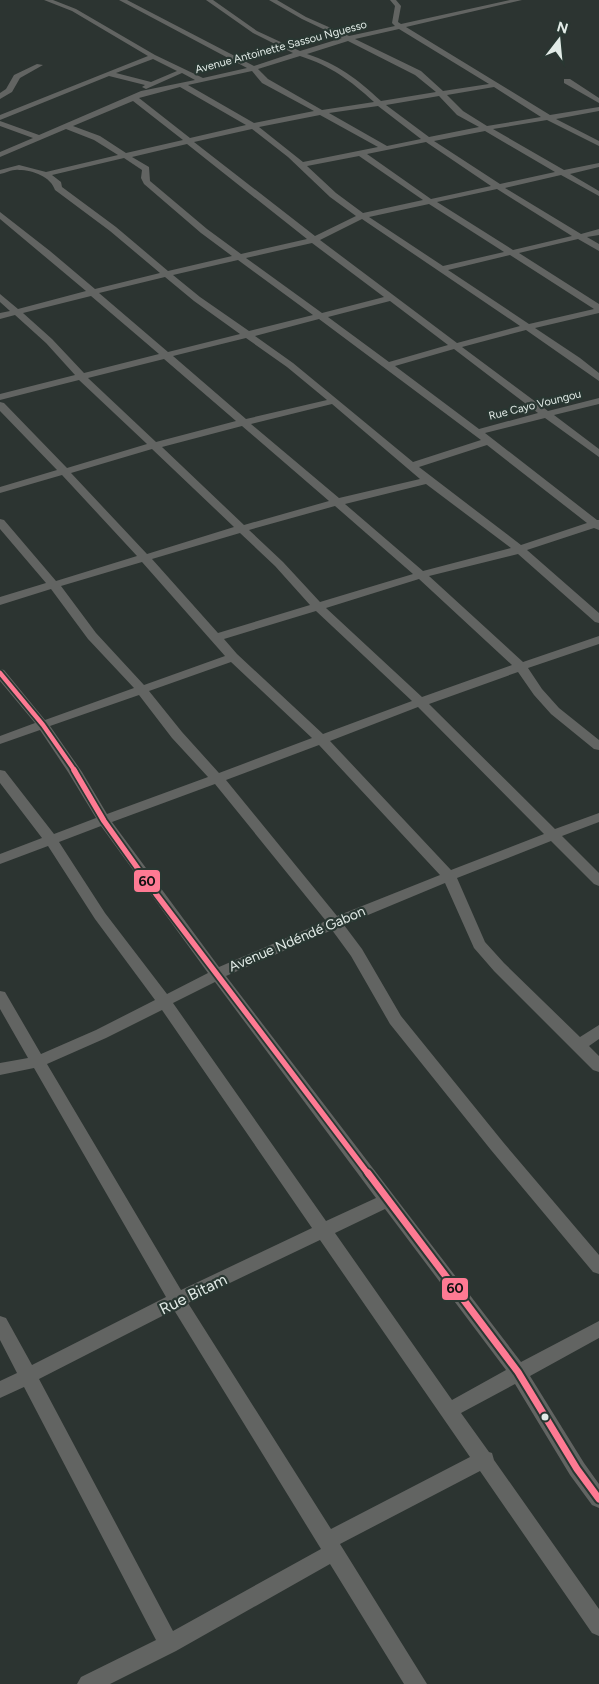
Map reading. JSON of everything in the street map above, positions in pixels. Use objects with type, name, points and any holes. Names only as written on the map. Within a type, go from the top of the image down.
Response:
[{"type":"street","points":[[48,0],[74,10],[153,56],[202,80]]},
{"type":"street","points":[[122,0],[253,68],[265,81],[387,149]]},
{"type":"street","points":[[209,0],[255,32],[298,53],[319,60],[352,78],[379,103],[428,140],[532,209],[599,248]]},
{"type":"street","points":[[272,0],[316,24],[349,38],[418,73],[429,81],[460,113],[599,194]]},
{"type":"street","points":[[393,0],[398,9],[396,23],[401,27],[549,118],[599,144]]},
{"type":"street","points":[[492,0],[504,4]]},
{"type":"street","name":"Avenue Antoinette Sassou Nguesso","points":[[2,154],[136,97],[253,68],[349,38],[519,0]]},
{"type":"street","points":[[0,118],[153,56]]},
{"type":"street","points":[[0,97],[9,90],[16,77],[39,65]]},
{"type":"street","points":[[182,71],[150,84],[136,97],[161,121],[189,140],[314,240],[599,454]]},
{"type":"street","points":[[108,73],[150,84]]},
{"type":"street","points":[[567,80],[599,101]]},
{"type":"street","points":[[182,85],[253,126],[302,165],[333,195],[577,360],[599,378]]},
{"type":"street","points":[[46,174],[189,140],[320,112],[441,95],[496,85]]},
{"type":"street","points":[[302,165],[488,128],[599,109]]},
{"type":"street","points":[[0,123],[40,138]]},
{"type":"street","points":[[67,127],[92,135],[146,169],[145,178],[147,182],[204,231],[388,365],[598,525]]},
{"type":"street","points":[[2,154],[19,167],[46,174],[58,184],[58,188],[69,194],[167,275],[246,335],[290,365],[410,466],[519,550],[599,619]]},
{"type":"street","points":[[361,154],[431,202],[599,309]]},
{"type":"street","points":[[0,316],[314,240],[362,216],[599,165]]},
{"type":"street","points":[[0,172],[19,167]]},
{"type":"street","points":[[0,215],[421,575],[520,666],[538,692],[555,711],[599,746]]},
{"type":"street","points":[[441,269],[599,232]]},
{"type":"street","points":[[0,297],[49,341],[81,376],[279,564],[317,606],[421,703],[599,881]]},
{"type":"street","points":[[0,397],[392,298]]},
{"type":"street","points":[[388,365],[599,309]]},
{"type":"street","points":[[0,490],[156,446],[334,402]]},
{"type":"street","name":"Rue Cayo Voungou","points":[[477,432],[599,402]]},
{"type":"street","points":[[0,405],[144,558],[232,658],[322,740],[450,877],[479,944],[499,967],[580,1045],[599,1066]]},
{"type":"street","points":[[410,466],[489,441]]},
{"type":"street","points":[[0,601],[242,529],[428,480]]},
{"type":"street","points":[[0,522],[53,584],[92,636],[142,690],[177,735],[218,779],[335,922],[357,953],[395,1020],[497,1146],[599,1267]]},
{"type":"street","points":[[215,638],[421,575],[519,550],[598,525]]},
{"type":"street","points":[[0,859],[520,666],[599,640]]},
{"type":"street","points":[[0,740],[232,658]]},
{"type":"street","points":[[0,672],[43,725],[75,772],[104,821],[156,894],[518,1372],[577,1469],[599,1498]]},
{"type":"street","points":[[0,774],[51,840],[100,916],[164,1000],[485,1459],[599,1626]]},
{"type":"street","name":"Avenue Ndéndé Gabon","points":[[0,1069],[39,1061],[101,1034],[217,974],[335,922],[599,818]]},
{"type":"street","points":[[0,996],[177,1300],[416,1684]]},
{"type":"street","points":[[580,1045],[599,1032]]},
{"type":"street","name":"Rue Bitam","points":[[0,1390],[177,1300],[387,1200]]},
{"type":"street","points":[[0,1324],[29,1376],[168,1644]]},
{"type":"street","points":[[450,1410],[599,1329]]},
{"type":"street","points":[[88,1684],[168,1644],[330,1546],[485,1459]]},
{"type":"transit line","name":"60","points":[[0,673],[43,725],[75,772],[104,821],[156,894],[518,1372],[577,1469],[599,1499]]}]
